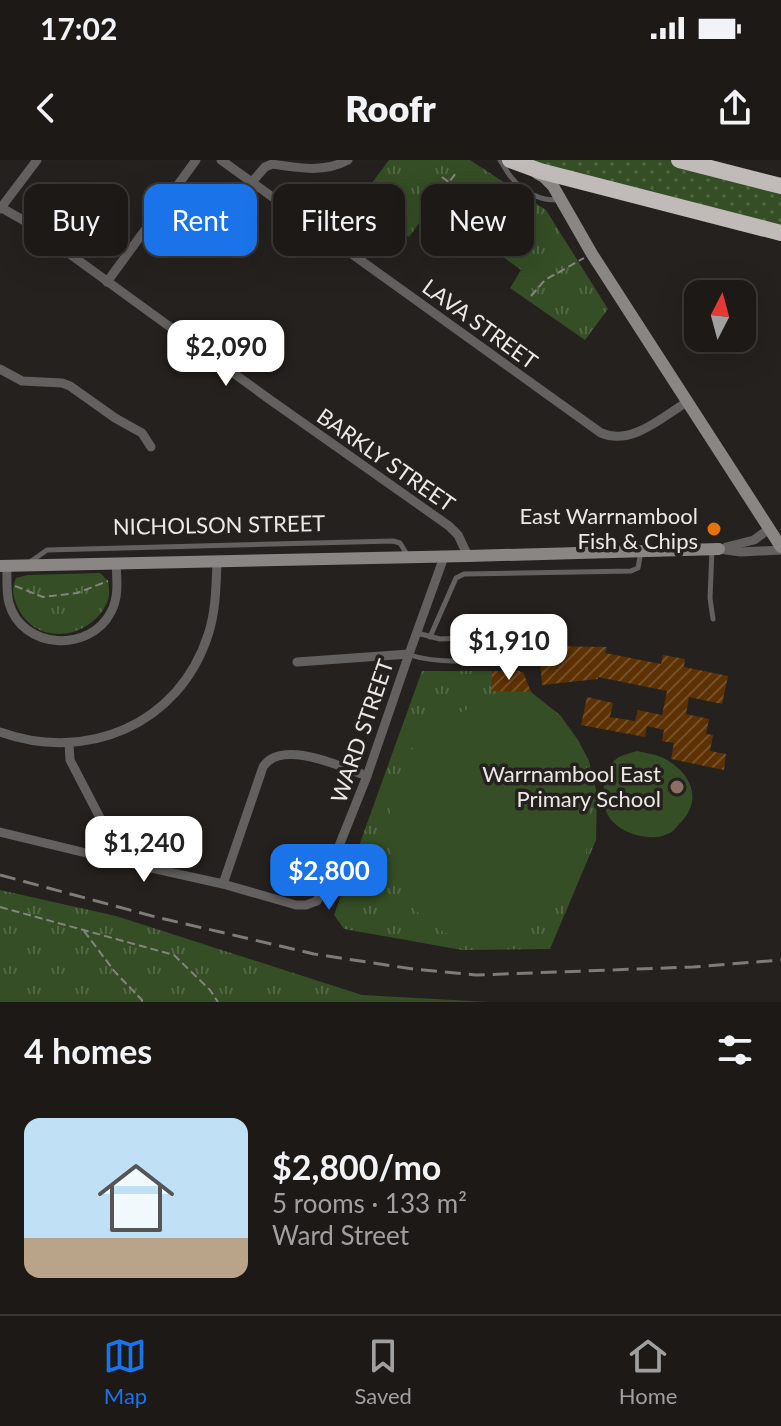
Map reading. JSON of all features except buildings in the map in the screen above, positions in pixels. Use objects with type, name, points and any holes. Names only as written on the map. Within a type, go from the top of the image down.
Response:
[{"type":"highway","points":[[510,160],[528,167],[569,170],[781,233]]},
{"type":"highway","points":[[679,160],[737,171],[781,186]]},
{"type":"street","points":[[0,208],[37,160]]},
{"type":"street","points":[[107,282],[196,160]]},
{"type":"street","name":"LAVA STREET","points":[[221,160],[601,433],[614,437],[627,436],[687,402]]},
{"type":"street","points":[[252,182],[265,167],[272,164],[323,169],[348,160]]},
{"type":"street","points":[[528,167],[544,177],[564,198],[569,215],[592,254],[781,549]]},
{"type":"street","points":[[564,198],[569,170]]},
{"type":"street","name":"BARKLY STREET","points":[[0,208],[23,220],[449,526],[458,535],[468,556]]},
{"type":"street","points":[[0,369],[22,381],[70,386],[142,433],[151,447]]},
{"type":"street","name":"NICHOLSON STREET","points":[[716,549],[754,540],[769,529]]},
{"type":"street","name":"NICHOLSON STREET","points":[[3,566],[781,549]]},
{"type":"street","name":"WARD STREET","points":[[223,884],[301,905],[317,901],[367,776],[444,557]]},
{"type":"street","points":[[0,732],[43,743],[99,739],[126,729],[158,708],[180,685],[201,652],[215,598],[217,562]]},
{"type":"street","points":[[3,566],[8,602],[18,620],[35,634],[56,641],[75,640],[91,634],[112,611],[117,595],[116,564]]},
{"type":"street","points":[[297,662],[409,654]]},
{"type":"street","points":[[69,743],[70,760],[109,835],[115,860]]},
{"type":"street","points":[[0,832],[223,884],[267,760],[307,755],[367,776]]},
{"type":"lane","points":[[500,160],[511,178],[519,184]]},
{"type":"lane","points":[[534,193],[546,200],[564,198]]},
{"type":"lane","name":"NICHOLSON STREET","points":[[26,565],[47,550],[383,541],[400,543],[409,558]]},
{"type":"lane","points":[[713,619],[710,598],[716,549]]},
{"type":"lane","points":[[430,637],[456,578],[464,574],[631,571],[638,568],[641,550]]},
{"type":"lane","points":[[409,654],[438,661],[489,659],[502,654],[503,649],[494,637],[440,639],[417,633]]},
{"type":"path","points":[[449,182],[456,173]]},
{"type":"path","points":[[442,177],[451,184]]},
{"type":"path","points":[[531,296],[545,280],[592,254]]},
{"type":"path","points":[[13,585],[43,597],[77,593],[108,581],[118,582]]},
{"type":"path","points":[[0,907],[174,955],[218,1002]]},
{"type":"path","points":[[83,930],[142,1002]]},
{"type":"green space","points":[[389,160],[470,160],[506,184],[421,184],[421,221],[409,237],[405,234],[405,184],[371,184]]},
{"type":"green space","points":[[510,160],[679,160],[781,186],[781,233]]},
{"type":"green space","points":[[534,202],[546,210],[608,309],[585,340],[510,288],[521,270],[502,256],[534,256]]},
{"type":"green space","points":[[100,573],[108,581],[108,600],[101,613],[78,630],[64,634],[38,629],[27,621],[15,600],[13,589],[16,578]]},
{"type":"green space","points":[[422,671],[520,671],[532,693],[560,715],[589,761],[597,794],[596,840],[550,949],[462,950],[344,929],[334,915]]},
{"type":"green space","points":[[502,702],[526,706],[543,715],[560,729],[581,756],[590,789],[587,843],[577,883],[557,906],[518,933],[495,940],[470,940],[441,930],[418,913],[402,889],[393,862],[389,832],[392,802],[400,773],[421,738],[452,716]]},
{"type":"green space","points":[[637,751],[671,763],[691,786],[691,805],[687,815],[673,831],[663,836],[646,837],[628,832],[614,823],[606,811],[604,787],[607,772],[615,760]]},
{"type":"green space","points":[[0,890],[116,916],[362,995],[489,1002],[0,1002]]},
{"type":"railway","points":[[0,875],[156,917],[314,954],[413,969],[476,975],[693,967],[781,960]]},
{"type":"place","name":"East Warrnambool Fish & Chips","points":[[714,529]]},
{"type":"place","name":"Warrnambool East Primary School","points":[[677,787]]}]
